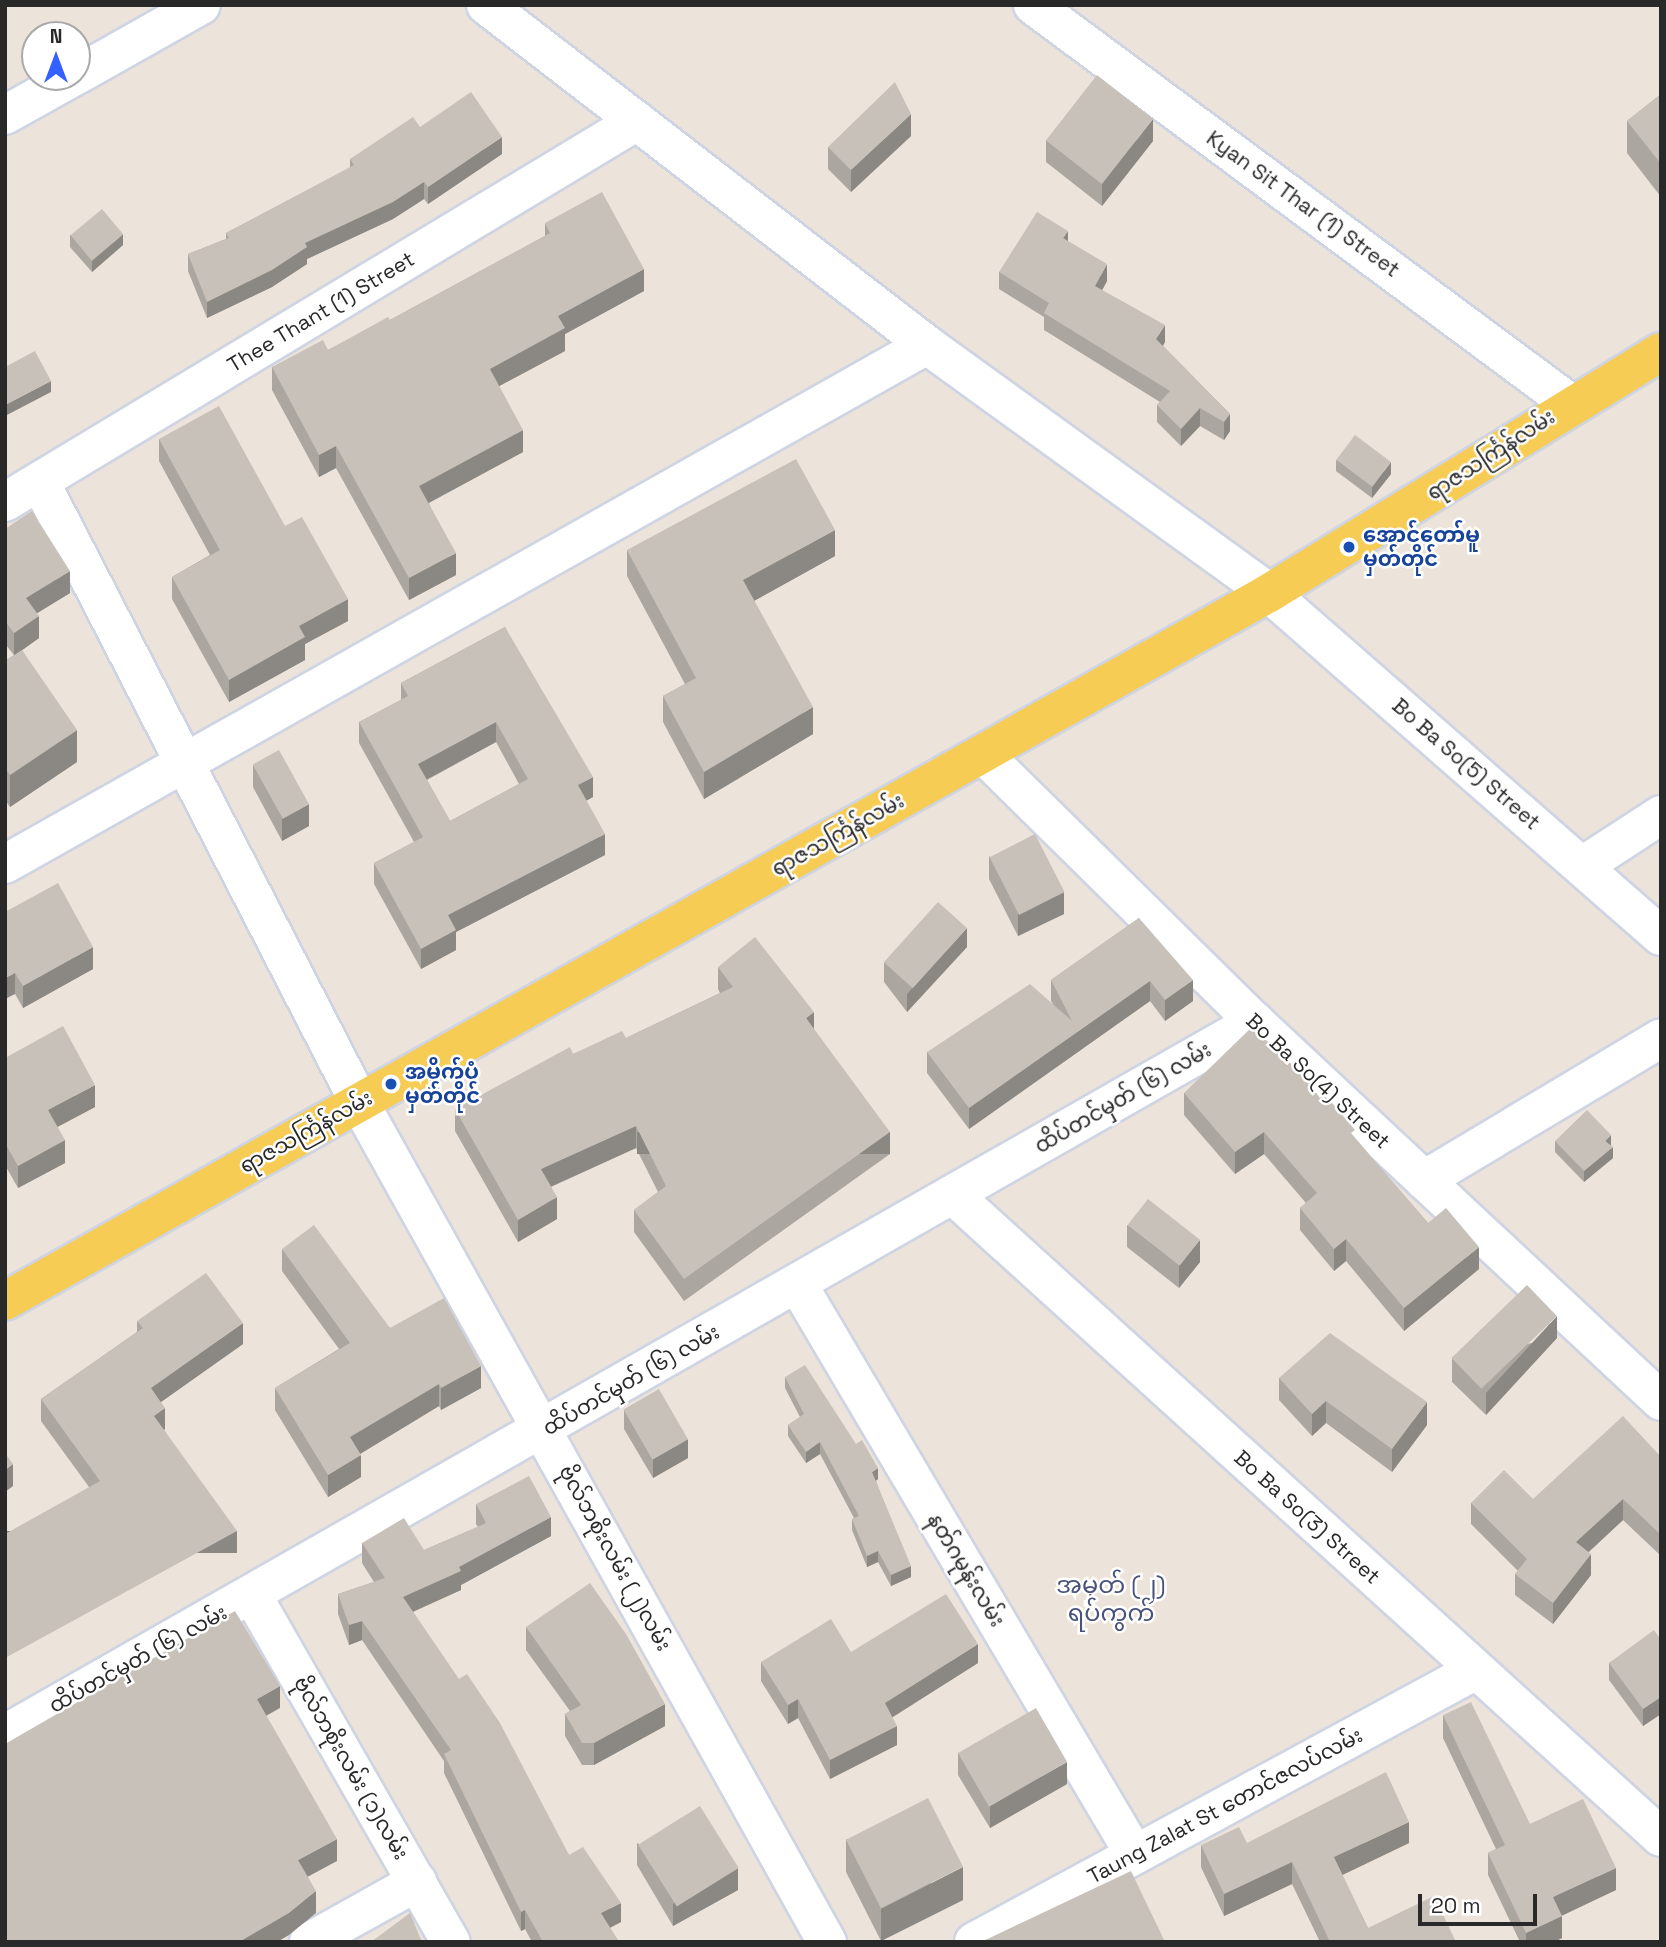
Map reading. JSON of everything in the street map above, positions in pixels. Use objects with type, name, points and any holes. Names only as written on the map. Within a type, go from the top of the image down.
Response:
[{"type":"main road","name":"ရာဇသင်္ကြန်လမ်း","points":[[5,1301],[1269,593],[1571,404],[1661,352]]},
{"type":"street","points":[[91,67],[201,5]]},
{"type":"street","name":"Bo Ba So(5) Street","points":[[486,5],[927,345],[1269,593],[1584,865],[1661,936]]},
{"type":"street","name":"Kyan Sit Thar (1) Street","points":[[1033,5],[1571,404]]},
{"type":"street","points":[[5,115],[48,91]]},
{"type":"street","name":"Thee Thant (1) Street","points":[[5,502],[637,121]]},
{"type":"street","points":[[5,864],[927,345]]},
{"type":"street","name":"ဗိုလ်ဘစိုးလမ်း (၂)လမ်း","points":[[40,482],[359,1102],[544,1429],[827,1942]]},
{"type":"street","name":"Bo Ba So(4) Street","points":[[983,754],[1255,1022],[1661,1401]]},
{"type":"street","points":[[1584,865],[1661,815]]},
{"type":"street","name":"ထိပ်တင်မှတ် (၆) လမ်း","points":[[5,1734],[798,1285],[1255,1022]]},
{"type":"street","points":[[1424,1180],[1661,1038]]},
{"type":"street","name":"Bo Ba So(3) Street","points":[[954,1196],[1661,1837]]},
{"type":"street","name":"နတ်ဂမုန်းလမ်း","points":[[798,1285],[1135,1855]]},
{"type":"street","name":"ဗိုလ်ဘစိုးလမ်း (၁)လမ်း","points":[[252,1595],[451,1942]]},
{"type":"street","name":"Taung Zalat St တောင်ဇလပ်လမ်း","points":[[974,1942],[1476,1670]]},
{"type":"street","points":[[309,1942],[417,1882]]},
{"type":"building","points":[[1097,75],[1153,119],[1102,184],[1046,140]]},
{"type":"building","points":[[895,82],[911,114],[851,170],[828,147]]},
{"type":"building","points":[[471,92],[502,137],[428,187],[424,182],[393,202],[305,243],[307,247],[272,270],[207,302],[188,254],[229,238],[226,233],[354,165],[350,159],[413,117],[420,127]]},
{"type":"building","points":[[1661,94],[1661,164],[1627,121]]},
{"type":"building","points":[[602,192],[644,269],[558,316],[565,328],[490,369],[523,430],[419,486],[456,553],[409,578],[336,446],[319,455],[272,367],[323,340],[328,350],[388,317],[390,320],[550,233],[545,223]]},
{"type":"building","points":[[102,209],[123,234],[92,261],[71,235]]},
{"type":"building","points":[[1037,212],[1068,231],[1063,238],[1107,264],[1095,286],[1165,325],[1156,339],[1230,414],[1224,422],[1200,408],[1181,429],[1157,405],[1170,391],[1044,313],[1049,303],[999,272]]},
{"type":"building","points":[[35,351],[51,381],[5,405],[5,367]]},
{"type":"building","points":[[219,406],[285,526],[302,517],[348,599],[299,626],[305,637],[229,680],[172,577],[220,550],[159,439]]},
{"type":"building","points":[[1355,435],[1391,462],[1372,487],[1336,460]]},
{"type":"building","points":[[796,459],[835,530],[743,580],[813,707],[704,772],[663,696],[696,678],[627,550]]},
{"type":"building","points":[[32,511],[70,571],[26,598],[39,616],[14,633],[5,621],[5,529]]},
{"type":"building","points":[[505,627],[593,777],[578,785],[605,834],[448,915],[456,930],[421,949],[374,863],[423,837],[359,722],[408,696],[401,683]],"holes":[[[496,722],[528,779],[450,821],[418,764]]]},
{"type":"building","points":[[22,650],[77,730],[10,775],[5,768],[5,661]]},
{"type":"building","points":[[279,750],[309,804],[283,819],[253,765]]},
{"type":"building","points":[[1035,834],[1065,892],[1019,915],[990,857]]},
{"type":"building","points":[[58,883],[93,947],[23,986],[15,973],[5,978],[5,912]]},
{"type":"building","points":[[938,902],[967,928],[913,988],[884,962]]},
{"type":"building","points":[[1139,918],[1193,980],[1165,1000],[1150,981],[969,1108],[927,1052],[1030,984],[1072,1021],[1051,980]]},
{"type":"building","points":[[755,937],[814,1012],[806,1018],[890,1132],[684,1279],[634,1210],[666,1186],[636,1126],[541,1169],[557,1197],[518,1220],[455,1109],[570,1047],[573,1054],[622,1031],[626,1038],[733,987],[718,967]]},
{"type":"building","points":[[63,1026],[95,1085],[48,1110],[65,1140],[18,1166],[5,1143],[5,1058]]},
{"type":"building","points":[[1252,1027],[1303,1075],[1320,1098],[1324,1094],[1328,1098],[1355,1130],[1351,1133],[1428,1223],[1446,1208],[1479,1247],[1404,1308],[1346,1239],[1334,1249],[1300,1208],[1317,1193],[1264,1132],[1235,1152],[1184,1093]]},
{"type":"building","points":[[1587,1110],[1611,1135],[1605,1141],[1613,1147],[1584,1171],[1555,1141]]},
{"type":"building","points":[[1148,1199],[1200,1240],[1180,1266],[1128,1225]]},
{"type":"building","points":[[314,1225],[390,1328],[444,1298],[481,1366],[441,1388],[439,1384],[350,1437],[361,1455],[328,1475],[275,1388],[350,1343],[282,1249]]},
{"type":"building","points":[[206,1273],[243,1323],[151,1388],[165,1408],[154,1416],[237,1531],[5,1658],[5,1534],[100,1481],[41,1399],[143,1328],[137,1321]]},
{"type":"building","points":[[1527,1285],[1557,1316],[1481,1389],[1451,1358]]},
{"type":"building","points":[[1330,1333],[1427,1402],[1392,1449],[1326,1401],[1312,1414],[1279,1378]]},
{"type":"building","points":[[805,1365],[856,1444],[862,1440],[878,1468],[872,1472],[911,1566],[891,1575],[878,1551],[867,1556],[852,1519],[859,1516],[820,1442],[806,1452],[788,1425],[804,1414],[785,1377]]},
{"type":"building","points":[[659,1389],[688,1439],[652,1460],[623,1410]]},
{"type":"building","points":[[1623,1416],[1661,1457],[1661,1535],[1623,1499],[1576,1542],[1591,1554],[1553,1603],[1515,1574],[1527,1559],[1471,1503],[1504,1470],[1533,1499]]},
{"type":"building","points":[[5,1453],[13,1464],[5,1470]]},
{"type":"building","points":[[529,1476],[551,1517],[459,1567],[461,1571],[403,1597],[459,1679],[467,1674],[500,1723],[569,1855],[583,1847],[621,1903],[601,1913],[619,1942],[543,1942],[525,1910],[521,1912],[444,1754],[451,1750],[362,1621],[349,1625],[338,1594],[385,1578],[362,1543],[404,1518],[424,1550],[486,1523],[476,1504]]},
{"type":"building","points":[[590,1583],[626,1634],[665,1704],[594,1743],[582,1743],[565,1714],[581,1705],[526,1627]]},
{"type":"building","points":[[946,1594],[978,1644],[885,1703],[897,1726],[830,1760],[798,1699],[788,1705],[761,1662],[831,1619],[851,1652]]},
{"type":"building","points":[[235,1611],[280,1686],[257,1699],[337,1839],[298,1860],[316,1891],[289,1913],[239,1942],[5,1942],[5,1744]]},
{"type":"building","points":[[1654,1630],[1661,1640],[1661,1697],[1643,1709],[1609,1663]]},
{"type":"building","points":[[1471,1702],[1530,1824],[1583,1799],[1616,1868],[1553,1897],[1562,1916],[1526,1933],[1488,1853],[1505,1845],[1443,1715]]},
{"type":"building","points":[[1036,1708],[1067,1762],[989,1807],[958,1753]]},
{"type":"building","points":[[1386,1772],[1409,1822],[1334,1857],[1368,1928],[1434,1896],[1456,1942],[1330,1942],[1292,1862],[1224,1894],[1201,1845],[1239,1827],[1247,1843]]},
{"type":"building","points":[[928,1798],[963,1867],[881,1908],[846,1840]]},
{"type":"building","points":[[700,1806],[739,1868],[677,1907],[638,1845]]},
{"type":"building","points":[[1131,1871],[1165,1942],[981,1942]]},
{"type":"building","points":[[410,1913],[422,1942],[371,1942]]},
{"type":"place","name":"အောင်တော်မူ မှတ်တိုင်","points":[[1349,547]]},
{"type":"place","name":"အမှိုက်ပုံ မှတ်တိုင်","points":[[391,1084]]},
{"type":"district","name":"အမှတ် (၂) ရပ်ကွက်","points":[[1111,1599]]}]
